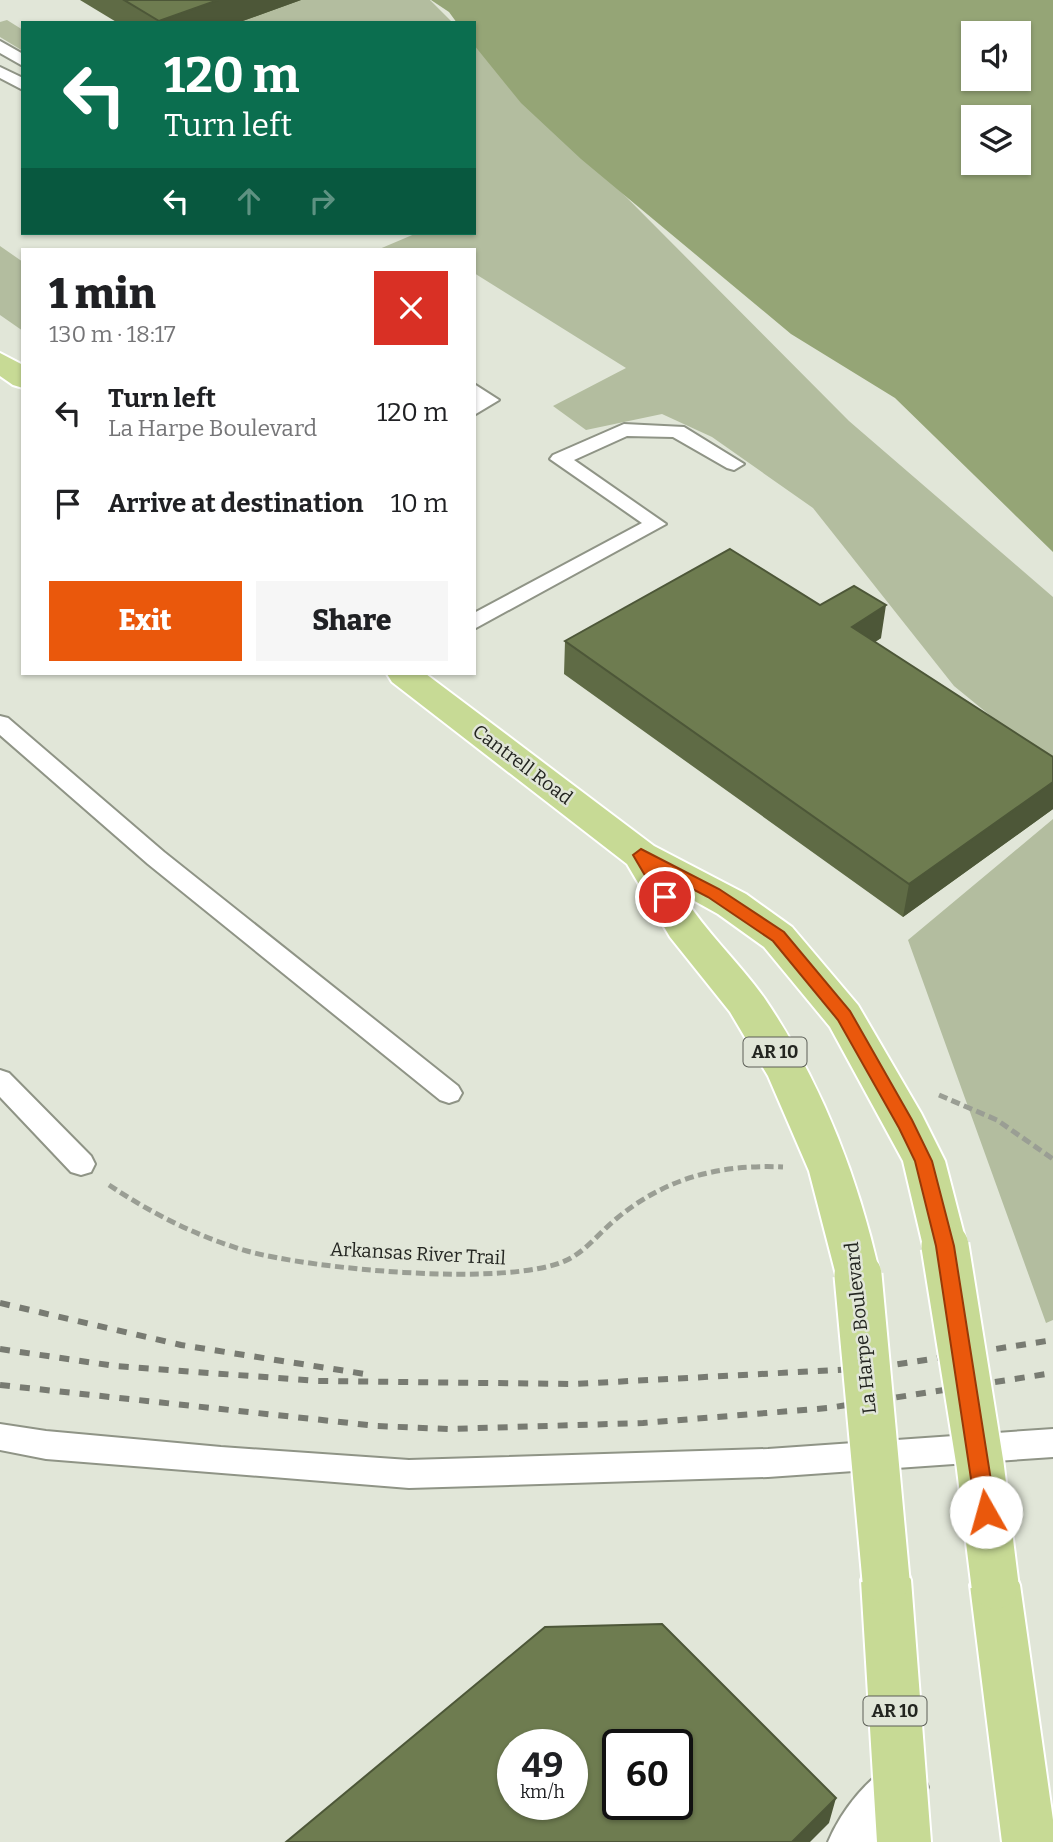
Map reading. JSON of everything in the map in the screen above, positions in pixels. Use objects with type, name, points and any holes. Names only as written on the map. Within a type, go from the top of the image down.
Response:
[{"type":"main road","points":[[0,362],[21,378]]},
{"type":"main road","name":"Cantrell Road","points":[[405,675],[641,855]]},
{"type":"main road","name":"AR 10","points":[[641,855],[713,893],[778,937],[844,1016],[871,1060],[924,1161],[945,1246],[980,1464],[1029,1842]]},
{"type":"main road","name":"La Harpe Boulevard","points":[[641,855],[689,936],[749,1009],[801,1099],[827,1156],[849,1224],[858,1275],[886,1580],[904,1842]]},
{"type":"street","points":[[855,1842],[901,1787]]},
{"type":"lane","points":[[0,47],[21,60]]},
{"type":"lane","points":[[0,72],[21,84]]},
{"type":"lane","points":[[476,391],[490,400],[476,408]]},
{"type":"lane","points":[[476,621],[656,524],[560,459],[624,430],[677,431],[734,464]]},
{"type":"lane","points":[[0,723],[156,858],[449,1093]]},
{"type":"lane","points":[[0,1080],[81,1164]]},
{"type":"lane","points":[[0,1437],[46,1445],[194,1459],[409,1474],[768,1463],[1053,1443]]},
{"type":"path","points":[[935,1093],[997,1120],[1053,1159]]},
{"type":"path","name":"Arkansas River Trail","points":[[81,1164],[137,1205],[198,1233],[250,1252],[350,1266],[453,1272],[521,1272],[567,1262],[619,1216],[668,1182],[711,1170],[755,1165],[783,1167],[787,1176]]},
{"type":"shaded area","points":[[291,0],[430,0],[451,21],[238,21]]},
{"type":"shaded area","points":[[431,0],[1053,0],[1053,552],[895,398],[791,334],[581,159],[521,103],[476,47],[476,21],[456,21],[449,12]]},
{"type":"shaded area","points":[[7,20],[21,29],[21,50],[0,37],[0,22]]},
{"type":"shaded area","points":[[476,46],[849,421],[1053,597],[1053,767],[954,686],[813,508],[712,437],[662,414],[586,430],[553,406],[626,368],[476,274],[476,248],[382,248],[412,235],[476,235]]},
{"type":"shaded area","points":[[0,246],[21,261],[21,330],[0,315]]},
{"type":"shaded area","points":[[1053,819],[1053,1320],[1046,1323],[908,940]]},
{"type":"building","points":[[124,0],[218,0],[159,21]]},
{"type":"building","points":[[730,549],[820,605],[854,586],[886,605],[852,627],[1053,757],[1053,782],[909,884],[565,641]]},
{"type":"building","points":[[662,1624],[836,1798],[792,1842],[286,1842],[545,1627]]},
{"type":"railway","points":[[0,1303],[181,1345],[365,1374]]},
{"type":"railway","points":[[0,1349],[115,1366],[318,1381],[574,1384],[874,1368],[1053,1340]]},
{"type":"railway","points":[[0,1385],[377,1426],[448,1429],[643,1423],[828,1408],[1053,1373]]},
{"type":"route","points":[[665,897],[641,855],[732,904],[778,937],[844,1016],[906,1125],[924,1161],[945,1246],[986,1512]]}]
